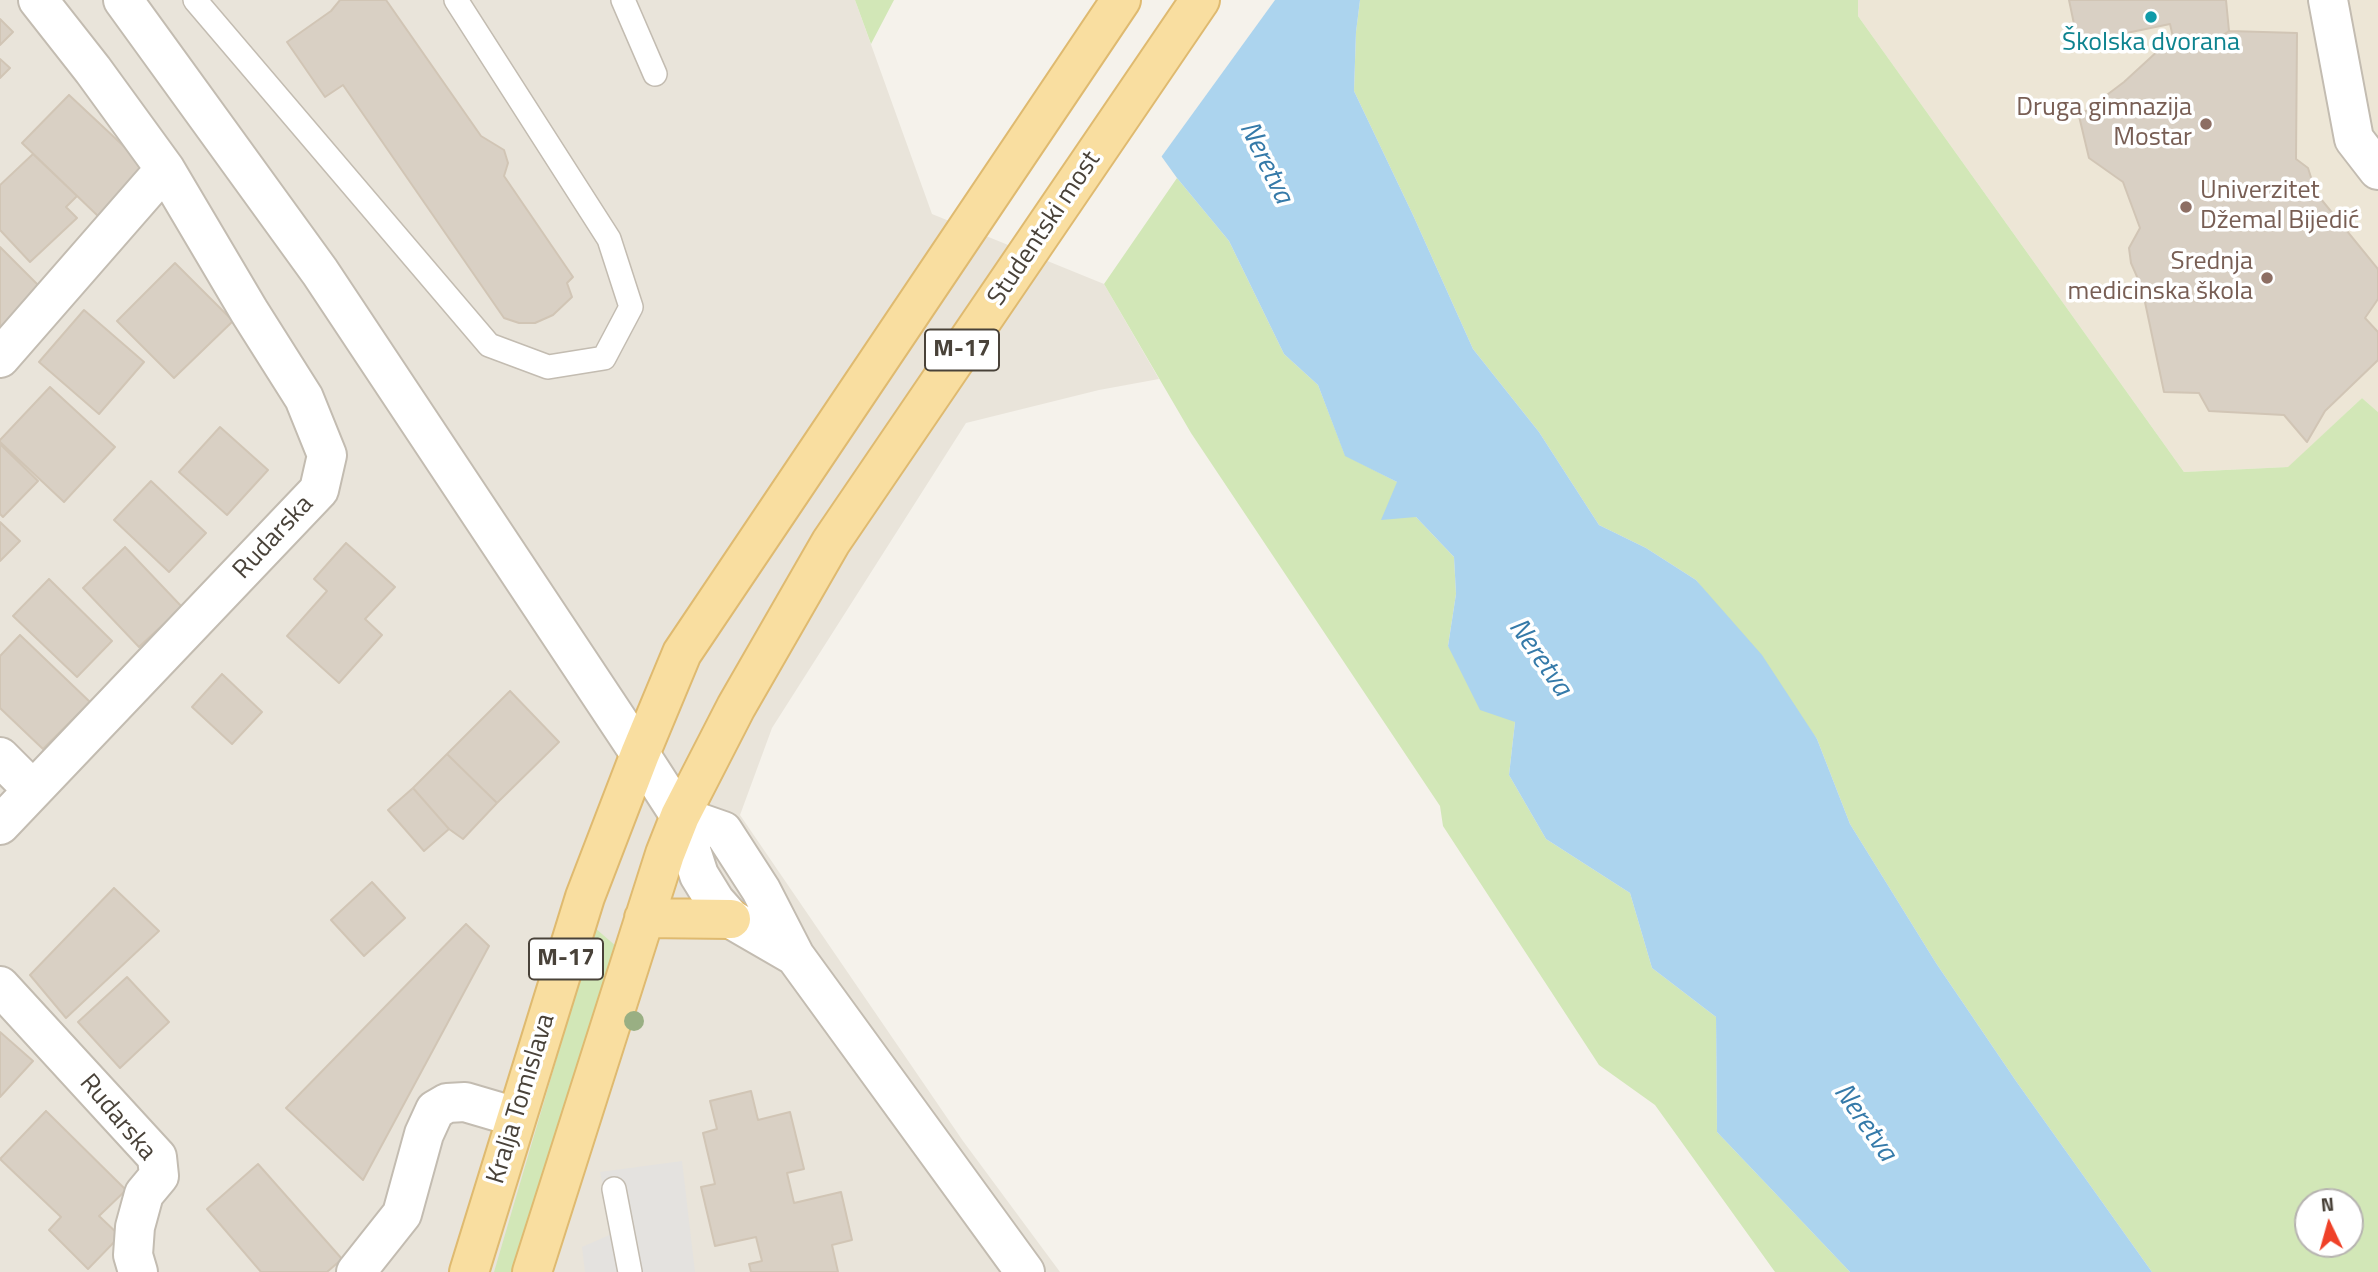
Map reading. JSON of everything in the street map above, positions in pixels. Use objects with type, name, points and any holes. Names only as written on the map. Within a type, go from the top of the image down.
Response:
[{"type":"main road","name":"Kralja Tomislava","points":[[469,1272],[585,897],[682,653],[1121,0]]},
{"type":"main road","name":"Studentski most","points":[[680,816],[736,707],[838,530],[1200,0]]},
{"type":"main road","name":"M-17","points":[[532,1272],[644,918],[680,816]]},
{"type":"main road","points":[[644,918],[731,919]]},
{"type":"street","name":"Rudarska","points":[[0,825],[319,490],[327,455],[304,398],[165,169],[38,0]]},
{"type":"street","points":[[123,0],[320,272],[640,754],[680,816],[699,875],[715,901],[731,919],[795,956]]},
{"type":"street","points":[[2328,0],[2378,170]]},
{"type":"street","points":[[0,358],[165,169]]},
{"type":"street","points":[[0,757],[33,790]]},
{"type":"street","points":[[680,816],[723,831],[761,890],[795,956],[1025,1272]]},
{"type":"street","name":"Rudarska","points":[[0,986],[157,1157],[159,1176],[144,1194],[135,1227],[133,1255],[138,1272]]},
{"type":"street","points":[[356,1272],[402,1214],[424,1134],[435,1110],[447,1103],[465,1102],[516,1118]]},
{"type":"lane","points":[[195,0],[489,345],[548,367],[604,358],[631,307],[609,239],[456,0]]},
{"type":"lane","points":[[623,0],[655,74]]},
{"type":"lane","points":[[614,1189],[630,1272]]},
{"type":"shaded area","points":[[0,0],[855,0],[932,214],[1104,284],[1159,379],[1099,390],[966,423],[772,728],[740,815],[963,1141],[1060,1272],[0,1272]]},
{"type":"shaded area","name":"Univerzitet Džemal Bijedić","points":[[1858,0],[2378,0],[2378,412],[2362,398],[2289,467],[2184,472],[1858,16]]},
{"type":"shaded area","points":[[682,1161],[695,1272],[585,1272],[582,1247],[614,1233],[600,1172]]},
{"type":"green space","points":[[855,0],[894,0],[871,44]]},
{"type":"green space","points":[[1360,0],[1858,0],[1858,16],[2184,472],[2288,467],[2362,398],[2378,412],[2378,1272],[2152,1272],[1936,963],[1850,824],[1817,739],[1696,580],[1646,548],[1599,525],[1539,432],[1473,349],[1354,91]]},
{"type":"green space","points":[[1177,178],[1229,241],[1284,354],[1318,385],[1345,455],[1397,482],[1416,517],[1454,557],[1456,594],[1448,646],[1515,722],[1509,775],[1546,839],[1630,893],[1652,968],[1716,1017],[1717,1132],[1850,1272],[1775,1272],[1655,1105],[1599,1065],[1443,826],[1440,806],[1191,433],[1104,284]]},
{"type":"green space","points":[[595,928],[617,947],[576,1068],[517,1272],[494,1272]]},
{"type":"water","name":"Neretva","points":[[1054,0],[1360,0],[1354,91],[1473,349],[1539,432],[1599,525],[1646,548],[1696,580],[1762,655],[1817,739],[1850,824],[1936,963],[2152,1272],[1850,1272],[1717,1132],[1716,1017],[1652,968],[1630,893],[1546,839],[1509,775],[1515,722],[1480,710],[1448,646],[1456,594],[1454,557],[1416,517],[1381,520],[1397,482],[1345,456],[1318,385],[1284,354],[1229,241],[1177,178],[1059,14]]},
{"type":"pier","points":[[1050,0],[1275,0],[1159,160],[1056,16]]},
{"type":"building","points":[[340,0],[386,0],[481,136],[504,150],[508,163],[504,176],[573,277],[567,283],[572,297],[553,315],[535,323],[519,323],[504,318],[343,85],[325,97],[287,42],[331,11]]},
{"type":"building","name":"Školska dvorana","points":[[2069,0],[2226,0],[2229,31],[2216,40],[2173,37],[2170,24],[2078,43]]},
{"type":"building","points":[[0,19],[13,32],[0,45]]},
{"type":"building","points":[[2229,31],[2297,33],[2296,159],[2308,168],[2316,193],[2378,269],[2378,299],[2365,318],[2378,332],[2378,360],[2325,411],[2307,442],[2284,415],[2209,411],[2199,393],[2164,392],[2142,288],[2131,263],[2129,248],[2140,228],[2123,182],[2089,158],[2079,116],[2124,82],[2173,37],[2216,40]]},
{"type":"building","points":[[0,59],[10,68],[0,78]]},
{"type":"building","points":[[69,95],[146,167],[99,217],[22,143]]},
{"type":"building","points":[[33,154],[77,196],[66,207],[77,218],[30,262],[0,230],[0,185]]},
{"type":"building","points":[[0,247],[44,291],[0,333]]},
{"type":"building","points":[[175,263],[233,321],[174,378],[117,321]]},
{"type":"building","points":[[84,310],[144,362],[99,414],[39,362]]},
{"type":"building","points":[[50,387],[115,447],[64,502],[0,442]]},
{"type":"building","points":[[220,427],[268,470],[227,515],[179,472]]},
{"type":"building","points":[[0,444],[38,481],[3,517],[0,514]]},
{"type":"building","points":[[151,481],[206,533],[169,572],[114,520]]},
{"type":"building","points":[[0,522],[20,541],[0,561]]},
{"type":"building","points":[[346,543],[395,587],[365,619],[382,635],[339,683],[287,636],[327,591],[314,579]]},
{"type":"building","points":[[125,547],[182,607],[139,647],[83,588]]},
{"type":"building","points":[[49,579],[112,641],[77,677],[13,616]]},
{"type":"building","points":[[20,635],[90,702],[43,749],[0,708],[0,656]]},
{"type":"building","points":[[222,674],[262,712],[232,744],[192,707]]},
{"type":"building","points":[[510,691],[559,742],[497,803],[447,754]]},
{"type":"building","points":[[447,754],[497,803],[463,839],[449,829],[413,788]]},
{"type":"building","points":[[413,788],[449,829],[424,851],[388,810]]},
{"type":"building","points":[[372,882],[405,918],[364,956],[331,920]]},
{"type":"building","points":[[114,888],[159,931],[66,1018],[30,975]]},
{"type":"building","points":[[466,924],[489,946],[363,1180],[286,1108]]},
{"type":"building","points":[[127,977],[169,1022],[120,1068],[78,1022]]},
{"type":"building","points":[[0,1032],[33,1061],[0,1097]]},
{"type":"building","points":[[751,1091],[758,1120],[790,1112],[804,1169],[787,1173],[794,1203],[841,1192],[852,1240],[832,1245],[838,1272],[751,1272],[749,1264],[762,1261],[756,1237],[715,1246],[701,1187],[715,1184],[703,1133],[717,1129],[710,1101]]},
{"type":"building","points":[[46,1111],[126,1190],[99,1216],[120,1236],[88,1269],[49,1230],[61,1217],[0,1159]]},
{"type":"building","points":[[258,1164],[342,1259],[327,1272],[261,1272],[207,1209]]},
{"type":"place","name":"Školska dvorana","points":[[2151,17]]},
{"type":"place","name":"Druga gimnazija Mostar","points":[[2206,124]]},
{"type":"place","name":"Univerzitet Džemal Bijedić","points":[[2186,207]]},
{"type":"place","name":"Srednja medicinska škola","points":[[2267,278]]}]
